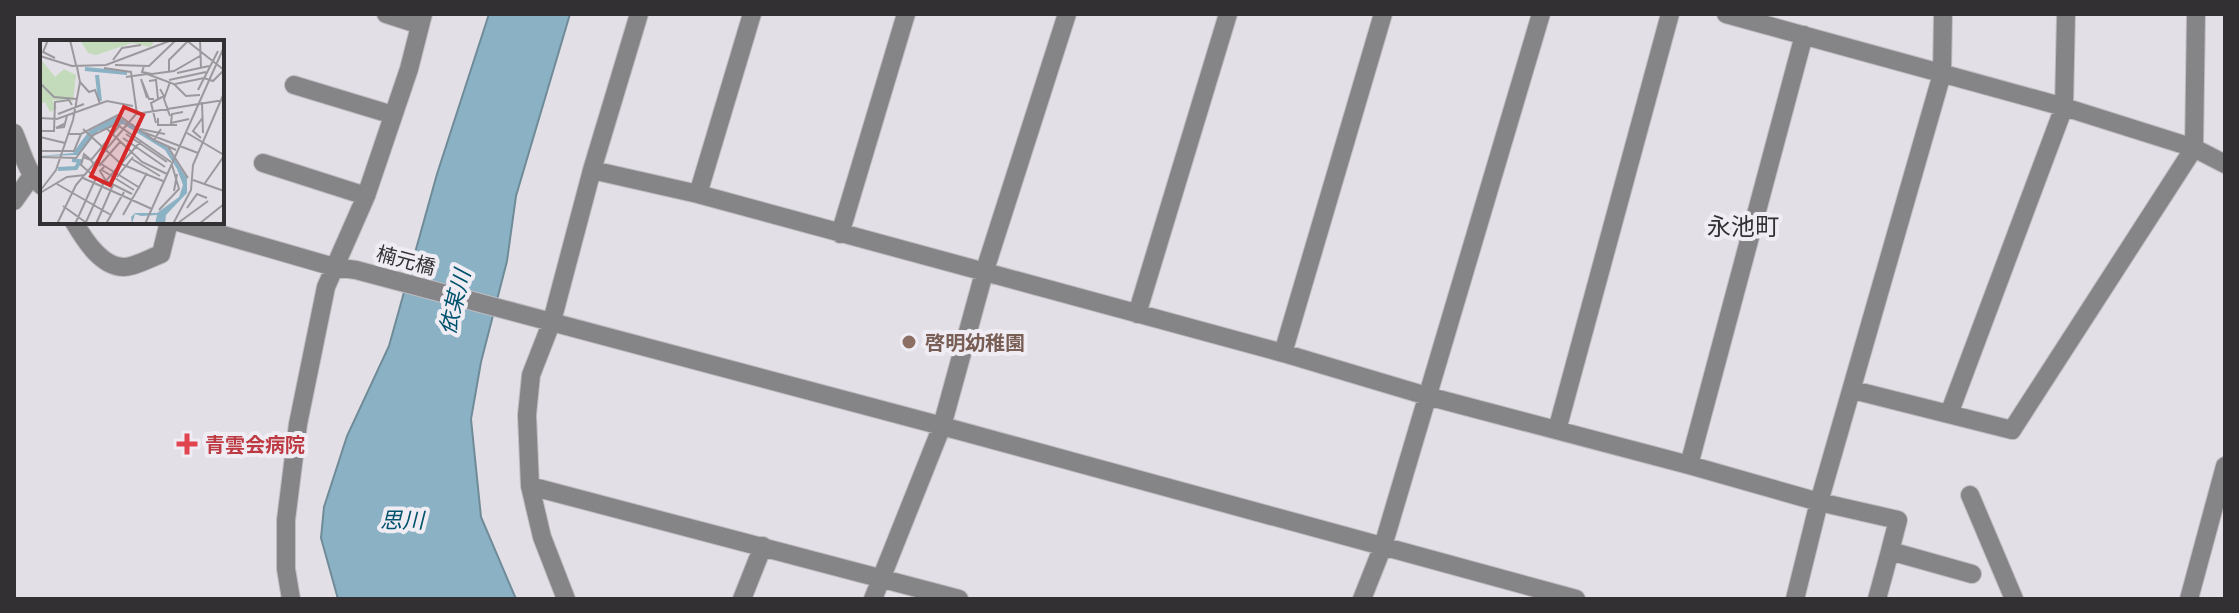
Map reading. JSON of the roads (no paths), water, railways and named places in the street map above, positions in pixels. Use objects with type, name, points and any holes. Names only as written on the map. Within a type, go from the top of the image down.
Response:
[{"type":"street","points":[[291,599],[286,569],[286,520],[296,437],[326,287],[366,196],[421,19],[386,14]]},
{"type":"street","points":[[566,599],[542,537],[530,486],[527,415],[531,375],[544,320],[639,14]]},
{"type":"street","points":[[698,194],[752,14]]},
{"type":"street","points":[[840,234],[906,14]]},
{"type":"street","points":[[873,599],[942,426],[984,273],[1067,14]]},
{"type":"street","points":[[1137,314],[1228,14]]},
{"type":"street","points":[[1283,353],[1383,14]]},
{"type":"street","points":[[1362,599],[1383,546],[1541,14]]},
{"type":"street","points":[[1557,430],[1670,14]]},
{"type":"street","points":[[1726,14],[2064,107],[2194,148],[2225,164]]},
{"type":"street","points":[[1795,599],[1819,502],[1942,74],[1943,14]]},
{"type":"street","points":[[1949,414],[2064,107],[2066,14]]},
{"type":"street","points":[[1853,390],[2012,430],[2194,148],[2196,14]]},
{"type":"street","points":[[1689,465],[1804,35]]},
{"type":"street","points":[[294,85],[393,115]]},
{"type":"street","points":[[14,133],[36,181],[14,201]]},
{"type":"street","points":[[263,163],[366,196]]},
{"type":"street","points":[[592,170],[698,194],[1283,353],[1427,396],[1819,502],[1898,520],[1877,599]]},
{"type":"street","points":[[75,224],[108,263],[126,267],[161,254],[168,224]]},
{"type":"street","name":"楠元橋","points":[[185,224],[334,267],[356,270],[942,426],[1576,599]]},
{"type":"street","points":[[2189,599],[2225,466]]},
{"type":"street","points":[[530,486],[959,599]]},
{"type":"street","points":[[1970,495],[2014,599]]},
{"type":"street","points":[[742,599],[763,546]]},
{"type":"street","points":[[1890,551],[1972,574]]},
{"type":"water","name":"思川","points":[[489,14],[570,14],[516,196],[507,261],[481,362],[471,419],[481,517],[516,599],[338,599],[321,538],[324,507],[347,436],[389,346],[437,174]]},
{"type":"place","name":"啓明幼稚園","points":[[909,342]]},
{"type":"place","name":"青雲会病院","points":[[187,444]]},
{"type":"district","name":"永池町","points":[[1743,226]]},
{"type":"water label","name":"依某川","points":[[454,302]]}]
